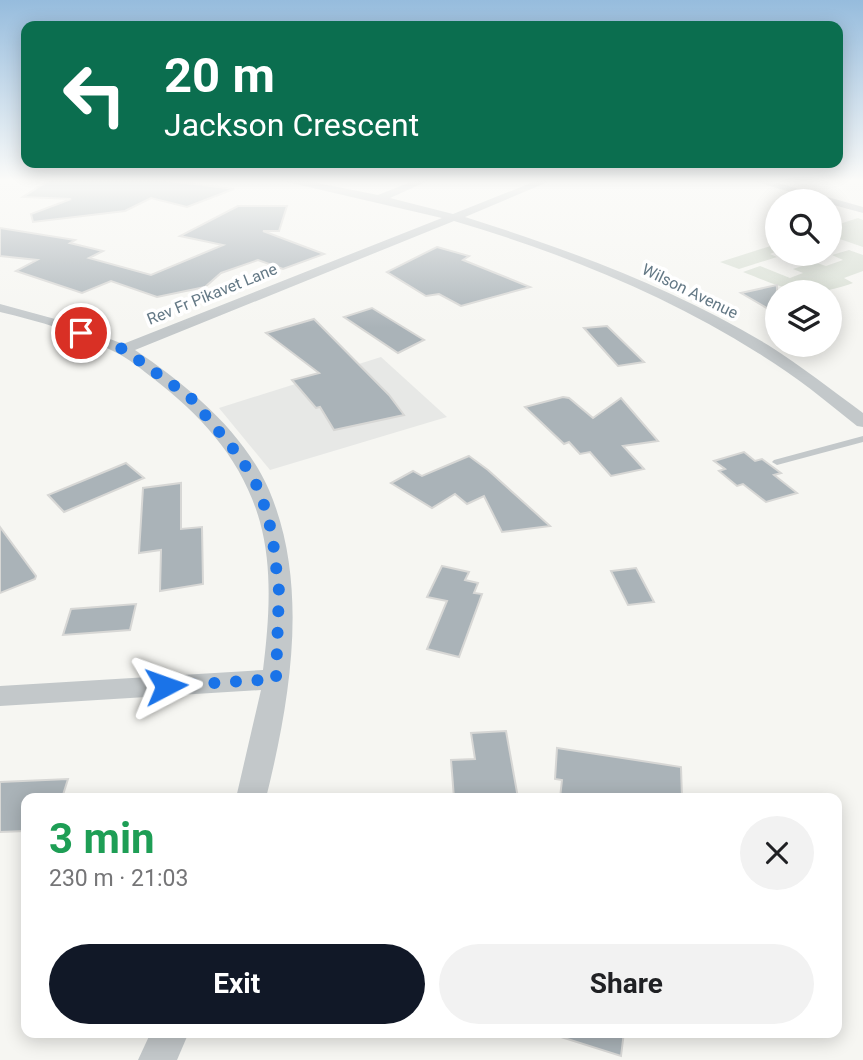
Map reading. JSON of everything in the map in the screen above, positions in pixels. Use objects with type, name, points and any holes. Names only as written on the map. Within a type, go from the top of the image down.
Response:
[{"type":"street","name":"Rev Fr Pikavet Lane","points":[[123,349],[422,228]]},
{"type":"street","name":"Wilson Avenue","points":[[491,228],[571,255],[747,339],[821,389],[863,422]]},
{"type":"street","points":[[0,308],[39,317],[123,349],[191,398],[240,457],[260,491],[272,533],[279,591],[276,679],[252,793]]},
{"type":"street","points":[[0,696],[276,679]]},
{"type":"street","points":[[157,1060],[168,1038]]},
{"type":"lane","points":[[777,461],[863,439]]},
{"type":"shaded area","points":[[842,228],[863,228],[863,247],[842,240]]},
{"type":"shaded area","points":[[765,248],[765,261],[739,269],[720,262]]},
{"type":"shaded area","points":[[849,250],[863,255],[863,271],[844,278],[853,283],[842,286],[842,280],[765,281],[743,272],[760,266],[790,278],[803,273],[793,269],[802,266],[842,266],[842,252]]},
{"type":"shaded area","points":[[381,357],[447,417],[270,470],[219,408]]},
{"type":"building","points":[[0,228],[75,240],[70,243],[103,251],[89,258],[151,275],[223,245],[180,236],[195,228],[280,228],[279,231],[263,231],[324,254],[283,269],[258,260],[221,273],[205,287],[157,297],[111,281],[82,293],[16,271],[37,260],[0,256]]},
{"type":"building","points":[[437,247],[469,256],[463,260],[530,287],[461,306],[439,294],[426,296],[387,272]]},
{"type":"building","points":[[765,288],[765,307],[741,293]]},
{"type":"building","points":[[372,308],[424,340],[398,353],[344,317]]},
{"type":"building","points":[[314,319],[389,395],[404,415],[334,430],[320,407],[316,408],[292,380],[319,373],[266,333]]},
{"type":"building","points":[[607,326],[644,362],[618,366],[584,328]]},
{"type":"building","points":[[563,397],[569,398],[593,418],[621,398],[658,441],[623,446],[644,469],[611,476],[590,452],[580,454],[569,442],[564,444],[525,407]]},
{"type":"building","points":[[744,452],[755,461],[762,459],[781,473],[774,475],[797,493],[766,502],[743,484],[737,486],[719,471],[725,469],[714,461]]},
{"type":"building","points":[[469,456],[550,526],[502,532],[484,496],[467,504],[455,494],[432,508],[391,483],[413,471],[422,476]]},
{"type":"building","points":[[126,463],[144,478],[64,512],[48,495]]},
{"type":"building","points":[[181,483],[181,529],[202,527],[203,584],[160,591],[161,550],[139,553],[143,488]]},
{"type":"building","points":[[0,527],[36,576],[35,579],[0,593]]},
{"type":"building","points":[[442,566],[469,572],[465,580],[478,583],[474,593],[482,594],[459,657],[427,649],[447,601],[427,597]]},
{"type":"building","points":[[636,568],[654,602],[628,605],[611,571]]},
{"type":"building","points":[[136,604],[130,630],[63,635],[71,609]]},
{"type":"building","points":[[506,731],[517,793],[454,793],[451,760],[475,759],[471,733]]},
{"type":"building","points":[[557,748],[681,767],[682,793],[561,793],[562,780],[555,779]]},
{"type":"building","points":[[68,779],[64,793],[21,793],[21,831],[0,832],[0,782]]},
{"type":"building","points":[[564,1038],[623,1038],[621,1056]]},
{"type":"route","points":[[81,333],[123,349],[191,398],[240,457],[260,491],[272,533],[279,591],[276,679],[166,686]]}]
